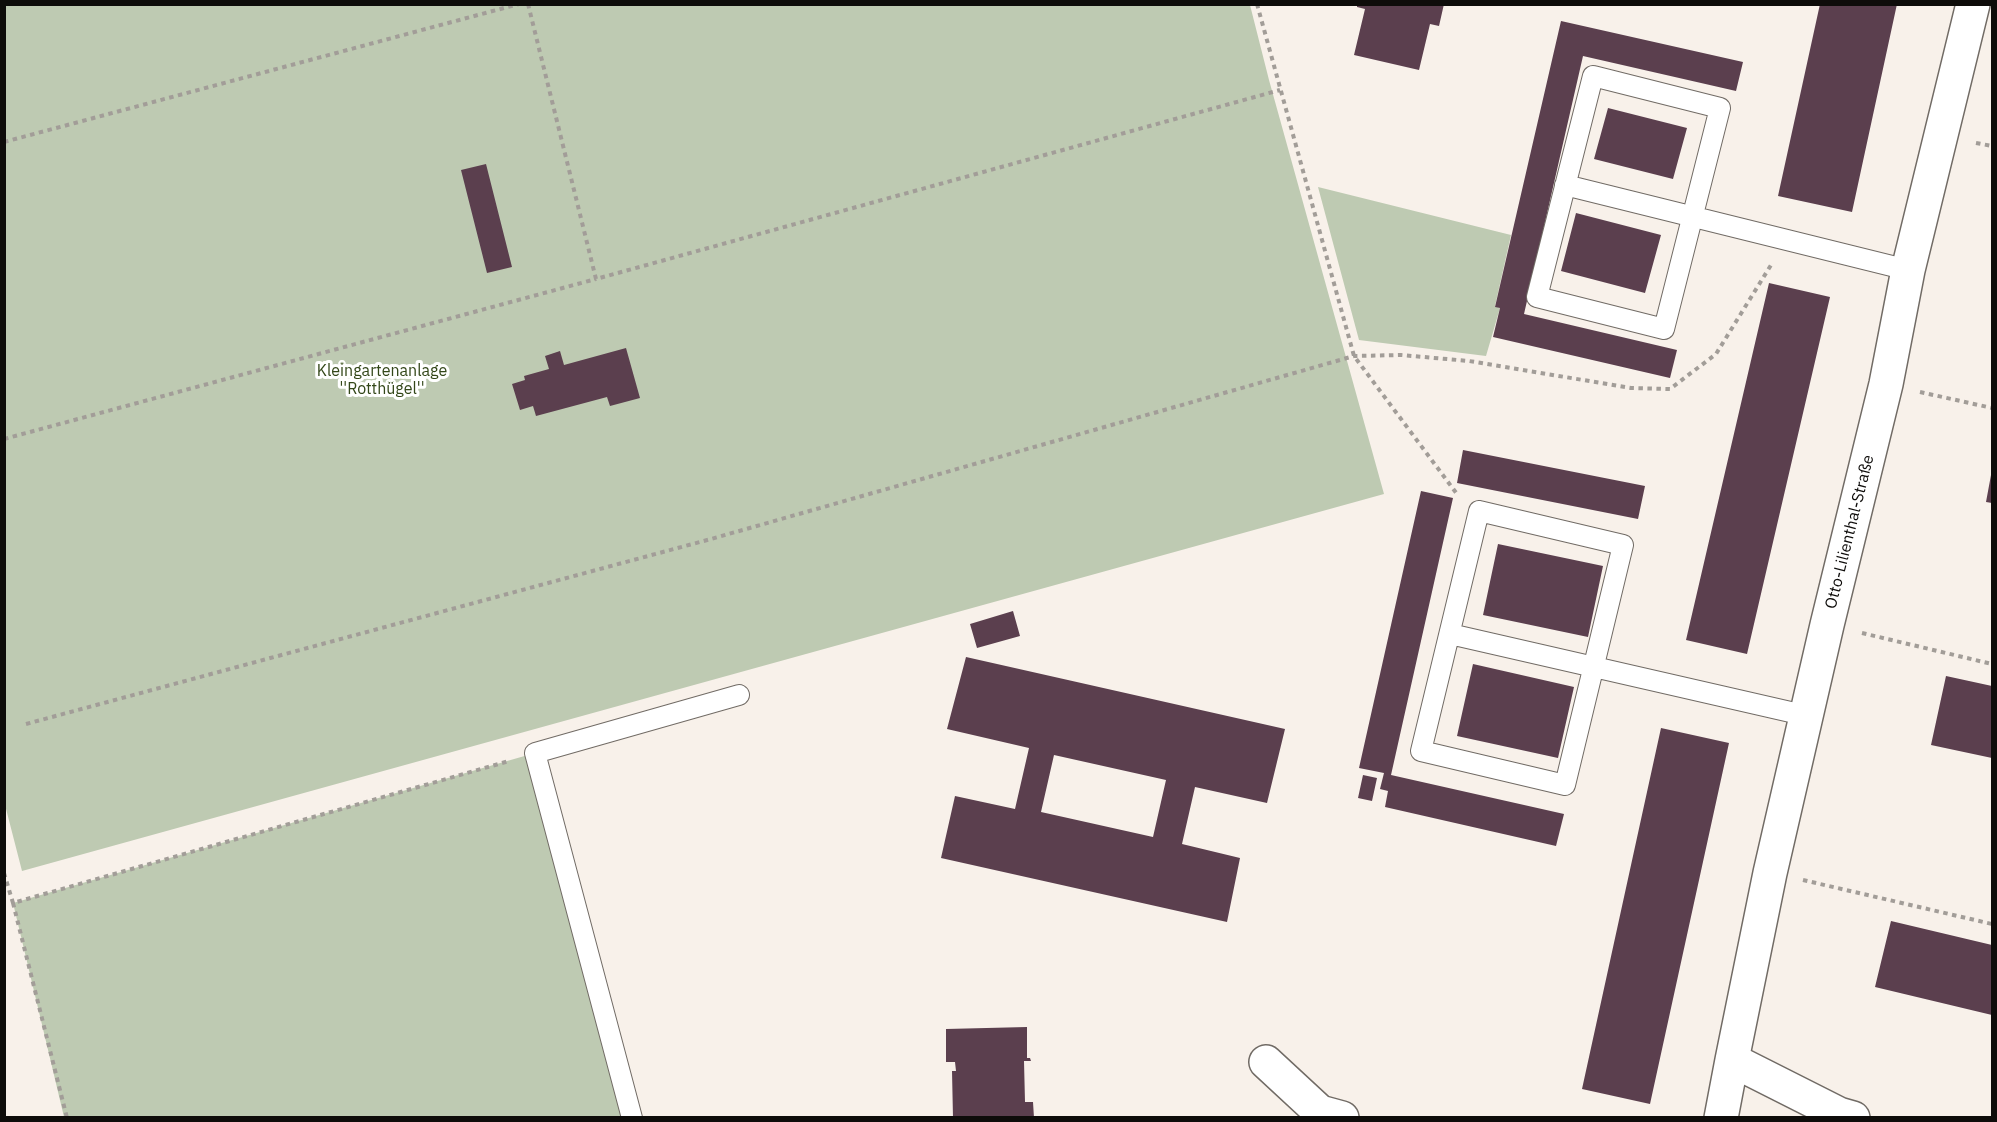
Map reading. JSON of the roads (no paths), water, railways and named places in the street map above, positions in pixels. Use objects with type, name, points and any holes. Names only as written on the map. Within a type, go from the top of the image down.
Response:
[{"type":"street","name":"Otto-Lilienthal-Straße","points":[[1721,1118],[1770,873],[1886,384],[1908,270],[1973,4]]},
{"type":"street","points":[[1732,1060],[1839,1114],[1852,1118]]},
{"type":"street","points":[[1266,1062],[1320,1112],[1342,1118]]},
{"type":"lane","points":[[1593,76],[1720,108],[1664,329],[1537,297],[1565,185],[1593,76]]},
{"type":"lane","points":[[1565,185],[1908,270]]},
{"type":"lane","points":[[1479,511],[1623,545],[1564,785],[1421,751],[1450,634],[1479,511]]},
{"type":"lane","points":[[1450,634],[1808,716]]},
{"type":"lane","points":[[632,1118],[536,753],[739,694]]},
{"type":"park label","name":"Kleingartenanlage ''Rotthügel''","points":[[382,380]]}]
